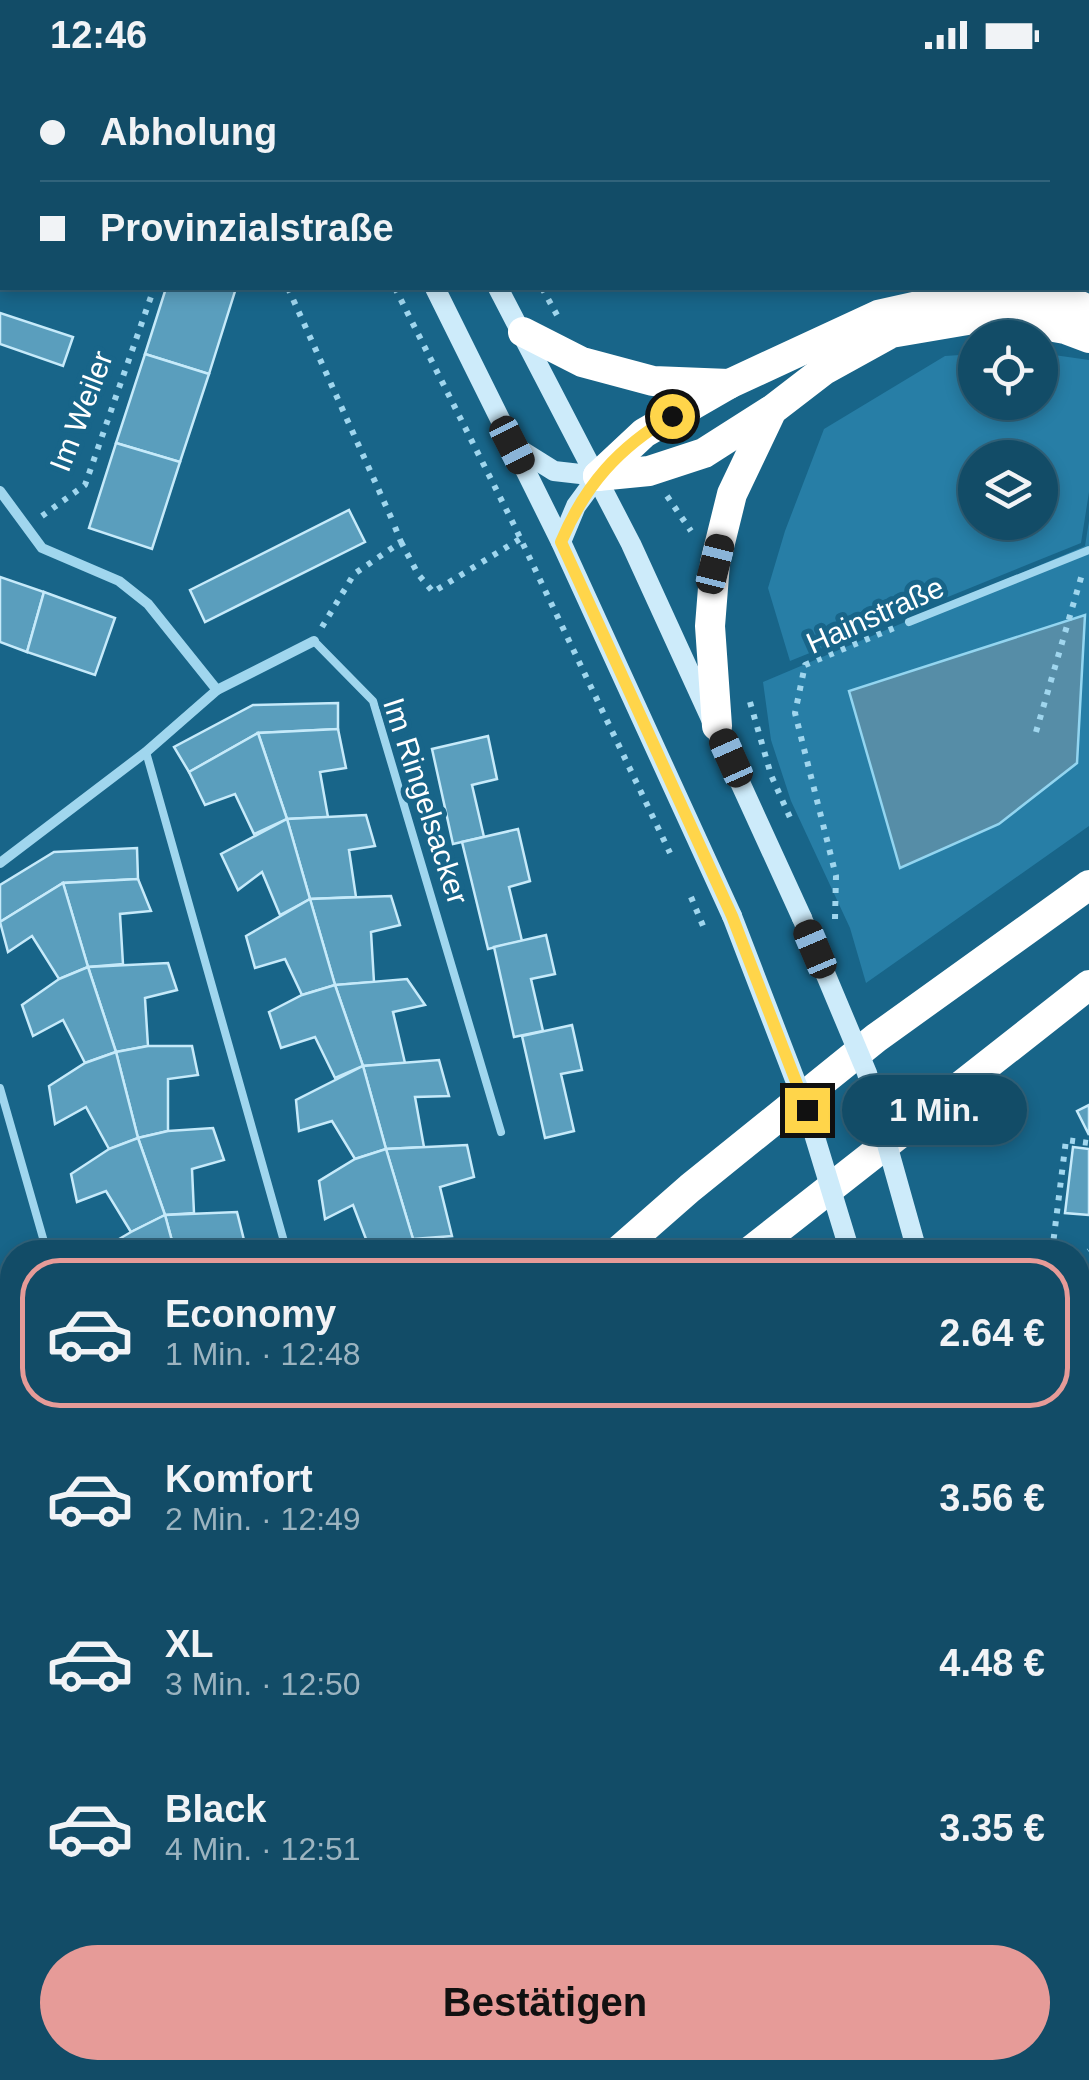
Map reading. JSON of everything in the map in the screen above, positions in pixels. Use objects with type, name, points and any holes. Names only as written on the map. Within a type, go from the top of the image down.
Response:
[{"type":"highway","points":[[598,476],[644,433],[728,384],[878,314],[986,291],[1078,319]]},
{"type":"highway","points":[[598,476],[649,471],[704,454],[824,370],[890,333],[992,316],[1078,319]]},
{"type":"highway","points":[[523,332],[582,362],[653,382],[728,384]]},
{"type":"highway","points":[[717,726],[710,626],[715,564],[732,494],[772,410]]},
{"type":"highway","points":[[631,1240],[876,1038],[1083,886]]},
{"type":"highway","points":[[763,1240],[1089,985]]},
{"type":"main road","points":[[436,290],[561,542],[732,916],[807,1110],[846,1240]]},
{"type":"main road","points":[[499,290],[598,476],[717,726],[802,918],[867,1073],[914,1240]]},
{"type":"main road","points":[[512,445],[554,471],[598,476]]},
{"type":"main road","points":[[561,542],[576,506],[598,476]]},
{"type":"street","points":[[0,491],[42,548],[119,581],[148,604],[217,690]]},
{"type":"street","points":[[0,863],[146,752],[217,690],[314,640]]},
{"type":"lane","name":"Hainstraße","points":[[909,622],[1089,550]]},
{"type":"lane","name":"Im Ringelsacker","points":[[314,640],[373,701],[501,1132]]},
{"type":"lane","points":[[146,752],[284,1240]]},
{"type":"lane","points":[[0,1088],[44,1240]]},
{"type":"path","name":"Im Weiler","points":[[29,533],[42,516],[86,485],[153,290]]},
{"type":"path","points":[[289,290],[401,542],[418,574],[434,592],[520,539]]},
{"type":"path","points":[[396,290],[674,861]]},
{"type":"path","points":[[314,640],[354,574],[401,542]]},
{"type":"path","points":[[1036,732],[1085,564]]},
{"type":"path","name":"Hainstraße","points":[[834,919],[836,876],[796,712],[805,665],[909,622]]},
{"type":"path","points":[[1054,1240],[1066,1140],[1089,1143]]},
{"type":"shaded area","points":[[958,355],[958,420],[1058,420],[1058,356],[1089,360],[1089,492],[1081,543],[790,661],[768,588],[824,429],[945,356]]},
{"type":"shaded area","points":[[1089,521],[1089,826],[866,983],[850,928],[791,801],[771,740],[763,682],[1085,546]]},
{"type":"shaded area","points":[[1085,615],[1077,763],[999,824],[900,868],[849,691]]},
{"type":"building","points":[[165,290],[235,290],[209,374],[145,354]]},
{"type":"building","points":[[0,313],[73,337],[63,366],[0,344]]},
{"type":"building","points":[[145,354],[209,374],[180,462],[116,443]]},
{"type":"building","points":[[116,443],[180,462],[152,549],[89,528]]},
{"type":"building","points":[[349,510],[365,542],[205,622],[190,590]]},
{"type":"building","points":[[0,577],[44,592],[27,652],[0,642]]},
{"type":"building","points":[[44,592],[115,618],[95,675],[27,652]]},
{"type":"building","points":[[338,703],[338,729],[258,733],[189,772],[174,747],[253,705]]},
{"type":"building","points":[[338,729],[346,768],[320,772],[328,817],[287,819],[258,733]]},
{"type":"building","points":[[258,733],[287,819],[254,834],[235,794],[205,805],[189,772]]},
{"type":"building","points":[[488,736],[497,779],[472,785],[484,837],[453,844],[432,749]]},
{"type":"building","points":[[366,815],[375,846],[349,850],[356,897],[310,899],[287,819]]},
{"type":"building","points":[[287,819],[310,899],[280,915],[262,872],[238,890],[221,854]]},
{"type":"building","points":[[518,829],[530,881],[509,887],[522,941],[488,949],[462,842]]},
{"type":"building","points":[[137,848],[138,879],[63,883],[0,922],[0,885],[54,852]]},
{"type":"building","points":[[138,879],[151,911],[120,914],[123,964],[88,967],[63,883]]},
{"type":"building","points":[[63,883],[88,967],[59,979],[32,936],[8,952],[0,922]]},
{"type":"building","points":[[391,896],[400,925],[371,932],[374,982],[335,985],[310,899]]},
{"type":"building","points":[[310,899],[335,985],[302,995],[285,959],[255,968],[246,936]]},
{"type":"building","points":[[546,935],[555,974],[531,979],[543,1031],[514,1037],[494,947]]},
{"type":"building","points":[[168,963],[177,990],[145,998],[148,1046],[116,1052],[88,967]]},
{"type":"building","points":[[88,967],[116,1052],[85,1063],[63,1020],[33,1036],[22,1005],[59,979]]},
{"type":"building","points":[[407,979],[425,1005],[393,1012],[405,1063],[363,1066],[335,985]]},
{"type":"building","points":[[335,985],[363,1066],[335,1078],[315,1037],[281,1048],[269,1012],[302,995]]},
{"type":"building","points":[[572,1025],[582,1070],[561,1074],[574,1131],[545,1138],[522,1036]]},
{"type":"building","points":[[148,1046],[192,1046],[198,1075],[168,1079],[168,1131],[138,1138],[116,1052]]},
{"type":"building","points":[[116,1052],[138,1138],[109,1149],[86,1107],[55,1124],[49,1086],[85,1063]]},
{"type":"building","points":[[439,1060],[449,1096],[415,1097],[424,1147],[386,1149],[363,1066]]},
{"type":"building","points":[[363,1066],[386,1149],[355,1159],[332,1121],[299,1131],[296,1100]]},
{"type":"building","points":[[1089,1105],[1089,1135],[1077,1111]]},
{"type":"building","points":[[213,1128],[224,1160],[192,1169],[194,1213],[165,1215],[138,1138]]},
{"type":"building","points":[[138,1138],[165,1215],[131,1232],[106,1191],[77,1202],[71,1174],[109,1149]]},
{"type":"building","points":[[467,1145],[474,1177],[440,1187],[452,1236],[413,1239],[386,1149]]},
{"type":"building","points":[[1073,1147],[1089,1149],[1089,1215],[1065,1213]]},
{"type":"building","points":[[386,1149],[413,1239],[366,1240],[353,1205],[325,1219],[319,1181],[355,1159]]},
{"type":"building","points":[[237,1212],[244,1240],[172,1240],[165,1215]]},
{"type":"building","points":[[165,1215],[172,1240],[117,1240]]},
{"type":"route","points":[[672,416],[632,442],[598,476],[576,506],[561,542],[732,916],[807,1110]]}]
